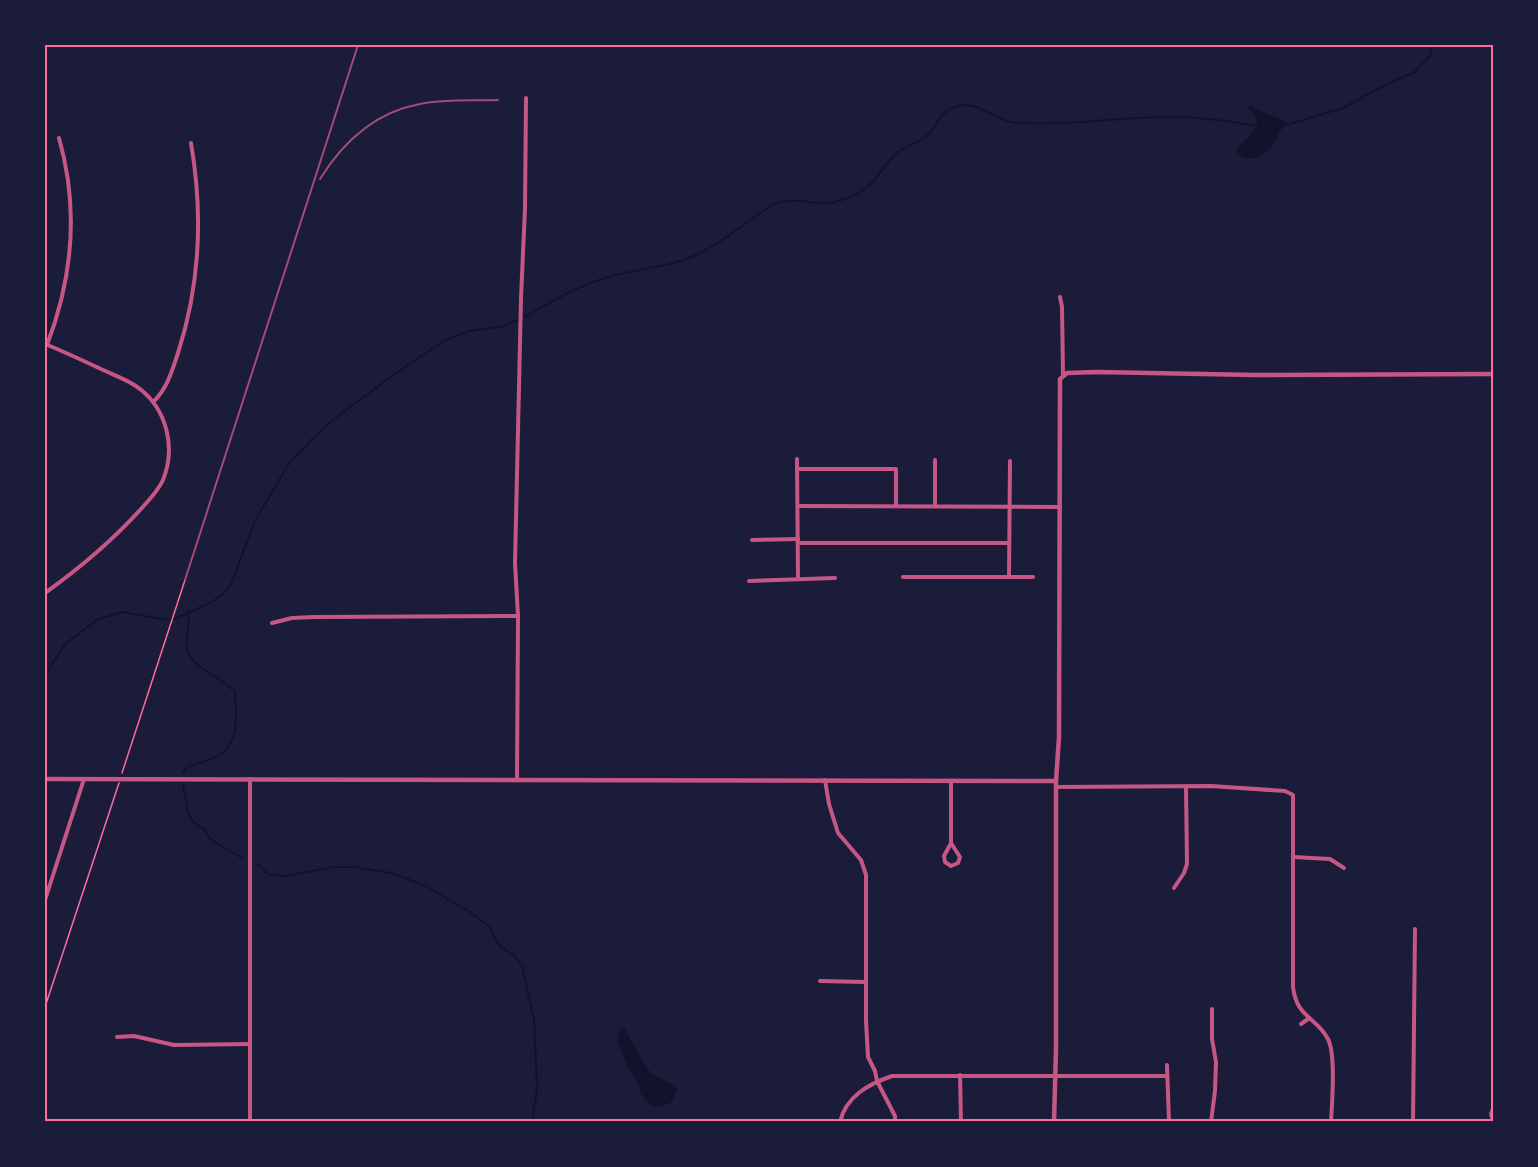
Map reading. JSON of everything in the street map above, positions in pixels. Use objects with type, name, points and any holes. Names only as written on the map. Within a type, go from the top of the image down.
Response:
[{"type":"street","points":[[517,780],[518,616],[515,563],[526,98]]},
{"type":"street","points":[[45,593],[111,540],[150,498],[159,486],[167,465],[169,444],[163,419],[153,402],[133,384],[46,344],[66,279],[71,237],[70,192],[59,138]]},
{"type":"street","points":[[153,402],[164,389],[174,366],[187,322],[194,283],[198,214],[191,143]]},
{"type":"street","points":[[1054,1122],[1056,784],[1059,736],[1060,382],[1063,374],[1060,297]]},
{"type":"street","points":[[1063,374],[1097,372],[1255,375],[1493,374]]},
{"type":"street","points":[[797,459],[798,579]]},
{"type":"street","points":[[935,460],[936,506]]},
{"type":"street","points":[[1009,577],[1010,461]]},
{"type":"street","points":[[797,469],[896,469],[896,506]]},
{"type":"street","points":[[798,506],[1060,507]]},
{"type":"street","points":[[752,540],[1010,543]]},
{"type":"street","points":[[903,577],[1033,577]]},
{"type":"street","points":[[749,581],[835,578]]},
{"type":"street","points":[[272,623],[292,618],[314,617],[518,616]]},
{"type":"street","points":[[45,779],[951,781],[1222,787],[1292,793],[1294,799],[1293,987],[1298,1005],[1308,1019],[1327,1036],[1331,1048],[1331,1122]]},
{"type":"street","points":[[45,900],[84,779]]},
{"type":"street","points":[[250,779],[250,1122]]},
{"type":"street","points":[[825,780],[829,804],[838,833],[861,860],[866,875],[868,1057],[877,1081],[895,1116],[895,1122]]},
{"type":"street","points":[[951,781],[951,843],[944,856],[945,862],[951,866],[958,863],[960,857],[951,843]]},
{"type":"street","points":[[1174,888],[1187,864],[1186,787]]},
{"type":"street","points":[[1293,857],[1330,859],[1344,868]]},
{"type":"street","points":[[1413,1122],[1415,929]]},
{"type":"street","points":[[820,981],[866,982]]},
{"type":"street","points":[[1211,1122],[1216,1062],[1212,1039],[1212,1009]]},
{"type":"street","points":[[1301,1024],[1308,1019]]},
{"type":"street","points":[[117,1037],[134,1036],[174,1045],[249,1044]]},
{"type":"street","points":[[1167,1065],[1169,1122]]},
{"type":"street","points":[[960,1075],[961,1122]]},
{"type":"street","points":[[840,1122],[850,1100],[877,1081],[892,1076],[1167,1076]]},
{"type":"street","points":[[1493,1109],[1491,1114],[1493,1120]]},
{"type":"path","points":[[45,1007],[185,580]]},
{"type":"shaded area","points":[[1248,105],[1284,120],[1286,124],[1266,152],[1261,156],[1248,159],[1236,151],[1256,127],[1256,118]]},
{"type":"shaded area","points":[[622,1028],[625,1029],[649,1071],[677,1090],[673,1101],[663,1106],[655,1106],[651,1105],[641,1094],[617,1037]]},
{"type":"waterway","points":[[1280,127],[1343,108],[1415,72],[1430,56],[1433,45]]},
{"type":"waterway","points":[[526,316],[598,280],[687,259],[718,243],[774,204],[791,201],[831,202],[855,195],[871,184],[899,151],[926,136],[943,115],[954,107],[970,106],[1018,123],[1177,117],[1259,126]]},
{"type":"waterway","points":[[45,676],[64,645],[98,619],[123,612],[167,620],[177,618],[212,602],[231,584],[255,521],[288,465],[311,440],[334,419],[445,340],[469,331],[503,326],[517,320]]},
{"type":"waterway","points":[[183,773],[186,768],[221,754],[231,742],[236,726],[235,692],[201,668],[190,656],[187,648],[189,611]]},
{"type":"waterway","points":[[183,785],[188,813],[194,823],[204,829],[211,840],[242,858]]},
{"type":"waterway","points":[[256,863],[268,874],[286,876],[334,867],[354,867],[391,873],[424,885],[470,912],[491,928],[495,940],[514,955],[522,965],[534,1020],[537,1090],[532,1122]]},
{"type":"railway","points":[[185,580],[358,45]]},
{"type":"railway","points":[[320,179],[350,141],[375,121],[389,114],[430,102],[498,100]]}]
